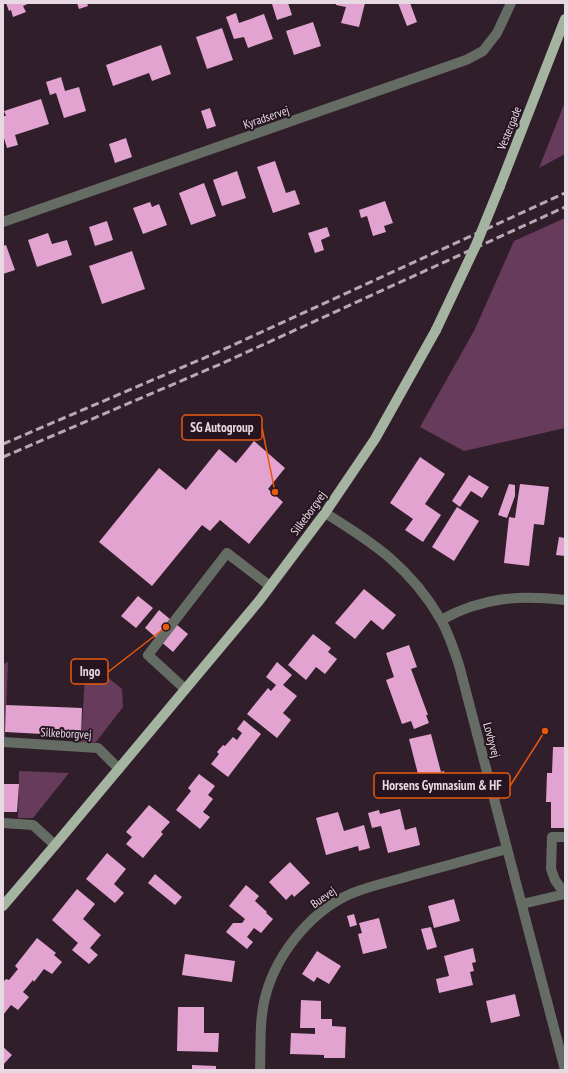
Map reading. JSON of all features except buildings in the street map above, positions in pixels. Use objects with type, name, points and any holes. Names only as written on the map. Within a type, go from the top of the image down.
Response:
[{"type":"main road","name":"Vestergade","points":[[476,245],[565,19]]},
{"type":"main road","name":"Silkeborgvej","points":[[3,906],[270,586],[325,513],[375,439],[436,330],[476,245]]},
{"type":"street","name":"Kyradservej","points":[[3,222],[466,60],[483,51],[497,33],[511,3]]},
{"type":"street","name":"Lovbyvej","points":[[325,513],[372,543],[404,570],[423,592],[441,620],[450,639],[459,665],[507,849],[561,1040],[565,1070]]},
{"type":"street","points":[[185,689],[148,655],[227,553],[270,586]]},
{"type":"street","points":[[441,620],[468,607],[503,599],[539,597],[565,600]]},
{"type":"street","name":"Silkeborgvej","points":[[3,742],[98,748],[119,768]]},
{"type":"street","points":[[3,823],[33,825],[55,845]]},
{"type":"street","points":[[522,904],[564,894],[555,880],[551,869],[552,837],[565,838]]},
{"type":"street","name":"Buevej","points":[[260,1070],[262,1019],[266,995],[275,969],[287,949],[311,921],[333,903],[357,891],[507,849]]},
{"type":"shaded area","points":[[565,102],[565,154],[539,168]]},
{"type":"shaded area","points":[[565,218],[565,428],[464,451],[420,427],[475,329],[514,241]]},
{"type":"shaded area","points":[[86,660],[122,689],[123,707],[96,742],[81,742]]},
{"type":"shaded area","points":[[8,662],[5,739],[3,739],[3,666]]},
{"type":"shaded area","points":[[19,771],[69,773],[33,818],[18,818]]},
{"type":"railway","points":[[3,444],[218,352],[565,193]]},
{"type":"railway","points":[[3,457],[223,363],[565,207]]},
{"type":"place","name":"SG Autogroup","points":[[275,492]]},
{"type":"place","name":"Ingo","points":[[166,627]]},
{"type":"place","name":"Horsens Gymnasium & HF","points":[[545,731]]}]
